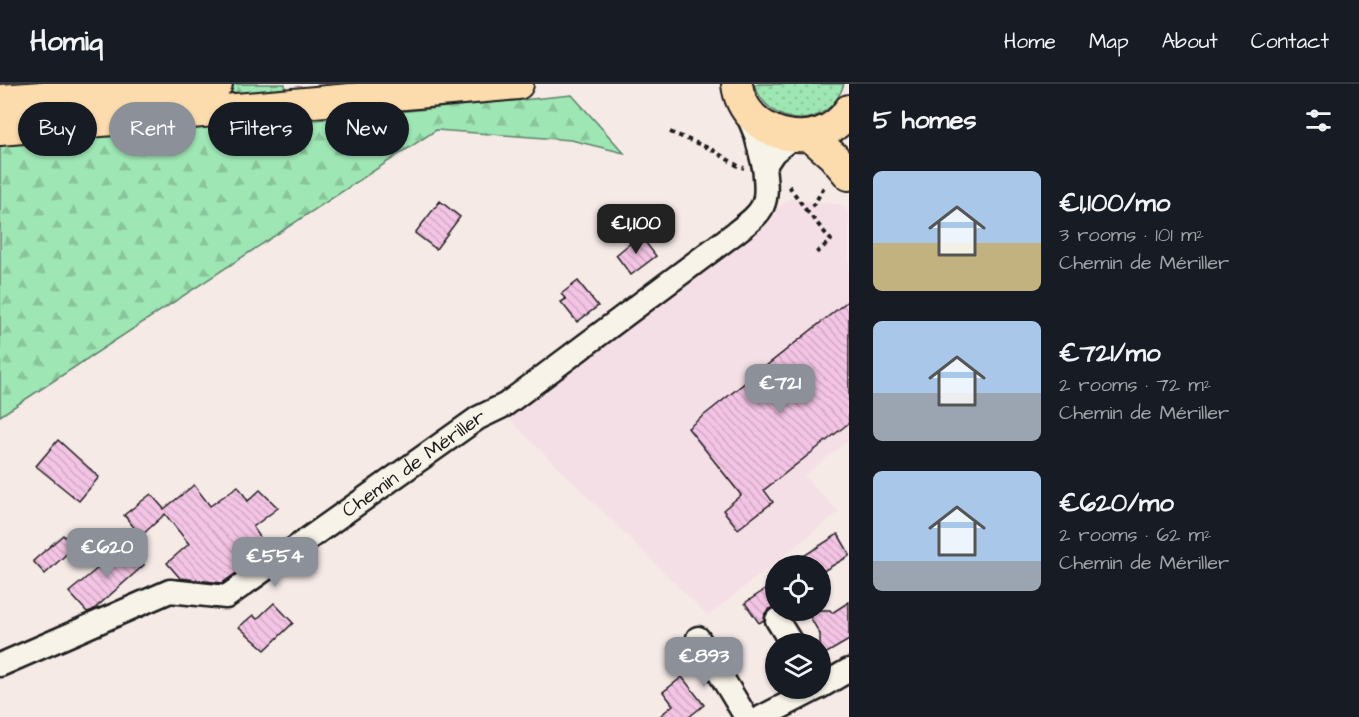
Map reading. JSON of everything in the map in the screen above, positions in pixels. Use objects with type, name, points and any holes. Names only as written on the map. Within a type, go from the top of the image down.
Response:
[{"type":"main road","points":[[0,100],[215,84]]},
{"type":"main road","points":[[0,130],[518,84]]},
{"type":"main road","points":[[734,91],[756,120],[773,132],[801,137],[830,128],[849,110]]},
{"type":"main road","points":[[801,137],[846,172]]},
{"type":"street","name":"Chemin de Mériller","points":[[0,665],[170,591],[226,597],[478,418],[505,405],[735,233],[763,208],[766,194],[765,172],[756,135],[734,91]]},
{"type":"street","points":[[765,172],[774,152],[801,137]]},
{"type":"street","points":[[698,638],[746,717]]},
{"type":"street","points":[[831,681],[849,670]]},
{"type":"street","points":[[762,717],[797,699]]},
{"type":"path","points":[[670,132],[711,149],[738,166],[780,175],[831,240],[815,254]]},
{"type":"path","points":[[806,210],[816,203],[826,185],[846,172]]},
{"type":"shaded area","points":[[789,199],[843,205],[849,214],[849,440],[804,476],[839,512],[785,555],[765,555],[765,571],[708,616],[507,417]]},
{"type":"green space","points":[[0,84],[285,84],[285,102],[208,102],[208,156],[313,156],[313,120],[325,119],[325,156],[396,156],[0,416]]},
{"type":"green space","points":[[754,84],[844,84],[836,99],[826,110],[813,117],[799,119],[786,117],[773,110],[762,99]]},
{"type":"green space","points":[[572,95],[624,153],[571,140],[436,130],[409,148],[409,111]]},
{"type":"building","points":[[440,201],[460,217],[436,249],[415,233]]},
{"type":"building","points":[[640,235],[656,256],[631,275],[616,255]]},
{"type":"building","points":[[578,281],[598,306],[577,322],[561,302],[566,299],[561,294]]},
{"type":"building","points":[[849,300],[849,423],[764,490],[773,502],[738,529],[723,510],[741,495],[688,428]]},
{"type":"building","points":[[58,440],[99,477],[79,501],[36,466]]},
{"type":"building","points":[[194,485],[210,506],[238,486],[248,501],[260,490],[278,508],[253,527],[269,550],[222,583],[180,578],[167,563],[189,544],[165,514],[141,536],[124,515],[151,494],[164,509]]},
{"type":"building","points":[[838,534],[849,553],[849,556],[831,567],[831,555],[805,555]]},
{"type":"building","points":[[63,535],[74,547],[45,574],[33,561]]},
{"type":"building","points":[[127,544],[144,565],[93,610],[87,612],[69,592]]},
{"type":"building","points":[[765,590],[764,620],[759,623],[745,603]]},
{"type":"building","points":[[849,602],[849,640],[831,651],[831,633],[819,633],[812,621],[831,621],[831,612]]},
{"type":"building","points":[[274,603],[293,623],[265,650],[239,627],[253,615],[257,619]]},
{"type":"building","points":[[682,677],[704,705],[689,717],[659,717],[673,705],[663,692]]}]
